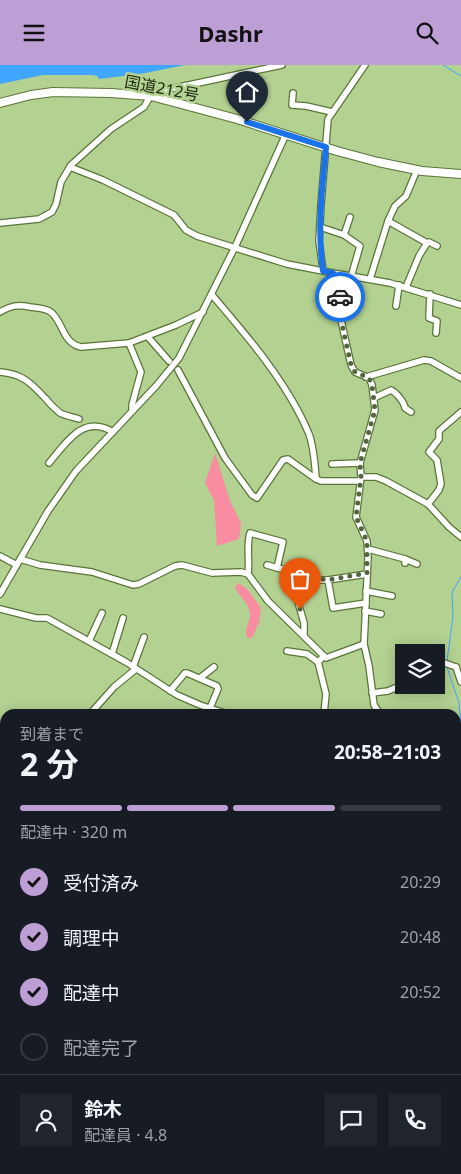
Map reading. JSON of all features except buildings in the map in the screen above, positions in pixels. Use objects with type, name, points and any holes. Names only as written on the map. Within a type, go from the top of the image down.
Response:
[{"type":"highway","name":"国道212号","points":[[0,103],[31,95],[53,92],[111,93],[151,97],[237,119],[378,162],[417,170],[461,174]]},
{"type":"street","points":[[0,223],[38,219],[52,212],[56,204],[61,182],[70,167],[111,129],[144,107],[156,92],[282,65]]},
{"type":"street","points":[[323,271],[320,227],[327,125],[332,112],[365,65]]},
{"type":"street","points":[[293,93],[292,105],[332,112]]},
{"type":"street","points":[[0,594],[48,511],[76,471],[167,374],[179,358],[235,247],[286,134]]},
{"type":"street","points":[[70,167],[103,180],[174,215],[190,233],[287,264],[399,285],[461,305]]},
{"type":"street","points":[[370,279],[388,221],[395,206],[406,196],[417,170]]},
{"type":"street","points":[[344,235],[350,217]]},
{"type":"street","points":[[388,221],[427,243],[429,242],[437,246]]},
{"type":"street","points":[[320,227],[344,235],[360,246],[351,277]]},
{"type":"street","points":[[406,287],[419,255],[427,243]]},
{"type":"street","points":[[333,273],[340,293],[341,320],[351,365],[355,372],[369,378],[374,398],[375,410],[360,463],[356,517],[367,541],[368,549],[364,644],[374,705],[377,709]]},
{"type":"street","points":[[396,306],[399,285]]},
{"type":"street","points":[[212,295],[260,351],[295,407],[309,435],[315,458],[316,479]]},
{"type":"street","points":[[430,295],[429,318],[437,321],[436,333]]},
{"type":"street","points":[[0,312],[8,307],[20,305],[46,310],[59,323],[68,341],[74,346],[81,347],[129,343],[148,337],[203,312]]},
{"type":"street","points":[[148,337],[169,361]]},
{"type":"street","points":[[129,343],[140,372],[132,411]]},
{"type":"street","points":[[366,377],[424,360],[431,361],[461,378]]},
{"type":"street","points":[[178,370],[225,458],[252,495],[257,498],[283,460],[288,459],[321,481],[376,477],[386,481],[428,504],[461,537]]},
{"type":"street","points":[[0,372],[23,377],[55,409],[62,414],[79,419]]},
{"type":"street","points":[[374,398],[391,390],[405,408],[411,412]]},
{"type":"street","points":[[428,504],[439,490],[441,484],[437,460],[429,452],[439,439],[439,431],[461,412]]},
{"type":"street","points":[[49,463],[75,434],[85,427],[99,426],[112,432]]},
{"type":"street","points":[[332,464],[360,463]]},
{"type":"street","points":[[248,574],[247,542],[250,533],[283,542],[277,568]]},
{"type":"street","points":[[368,549],[417,564]]},
{"type":"street","points":[[0,556],[18,562],[92,572],[133,585],[139,584],[175,566],[182,565],[212,573],[241,572],[248,574],[268,601],[326,658],[364,644]]},
{"type":"street","points":[[267,565],[328,580],[367,573]]},
{"type":"street","points":[[304,635],[304,623],[296,595],[297,592],[305,591],[310,577]]},
{"type":"street","points":[[328,580],[333,608],[366,603]]},
{"type":"street","points":[[366,591],[392,596]]},
{"type":"street","points":[[0,609],[36,618],[47,618],[112,654],[170,691],[210,709],[218,689],[217,686],[185,673],[170,691]]},
{"type":"street","points":[[365,611],[381,614]]},
{"type":"street","points":[[89,641],[102,613]]},
{"type":"street","points":[[112,654],[123,618]]},
{"type":"street","points":[[94,709],[114,687],[135,668],[144,637]]},
{"type":"street","points":[[287,651],[307,654],[318,662],[326,694],[324,709]]},
{"type":"street","points":[[318,662],[324,656]]},
{"type":"street","points":[[456,667],[461,662]]},
{"type":"street","points":[[445,663],[456,667]]},
{"type":"street","points":[[200,679],[214,667]]},
{"type":"street","points":[[456,667],[461,682]]},
{"type":"street","points":[[372,693],[395,688]]},
{"type":"shaded area","points":[[215,453],[230,501],[241,523],[239,539],[217,546],[214,500],[205,483]]},
{"type":"shaded area","points":[[238,583],[247,589],[261,608],[259,622],[252,638],[247,638],[246,630],[250,613],[248,606],[235,587]]},
{"type":"water","points":[[0,65],[185,65],[140,74],[99,79],[97,76],[92,75],[43,75],[0,84]]},
{"type":"waterway","points":[[443,65],[461,76]]},
{"type":"waterway","points":[[447,661],[453,616],[452,592],[461,577]]},
{"type":"waterway","points":[[447,667],[460,709]]},
{"type":"way so far","points":[[300,609],[296,595],[297,592],[305,591],[310,577],[328,580],[367,573],[367,541],[356,517],[361,477],[360,463],[375,410],[372,385],[369,378],[355,372],[351,365],[341,320],[340,297]]},
{"type":"route","points":[[247,122],[326,147],[321,205],[320,253],[323,271],[333,273],[340,297]]}]
